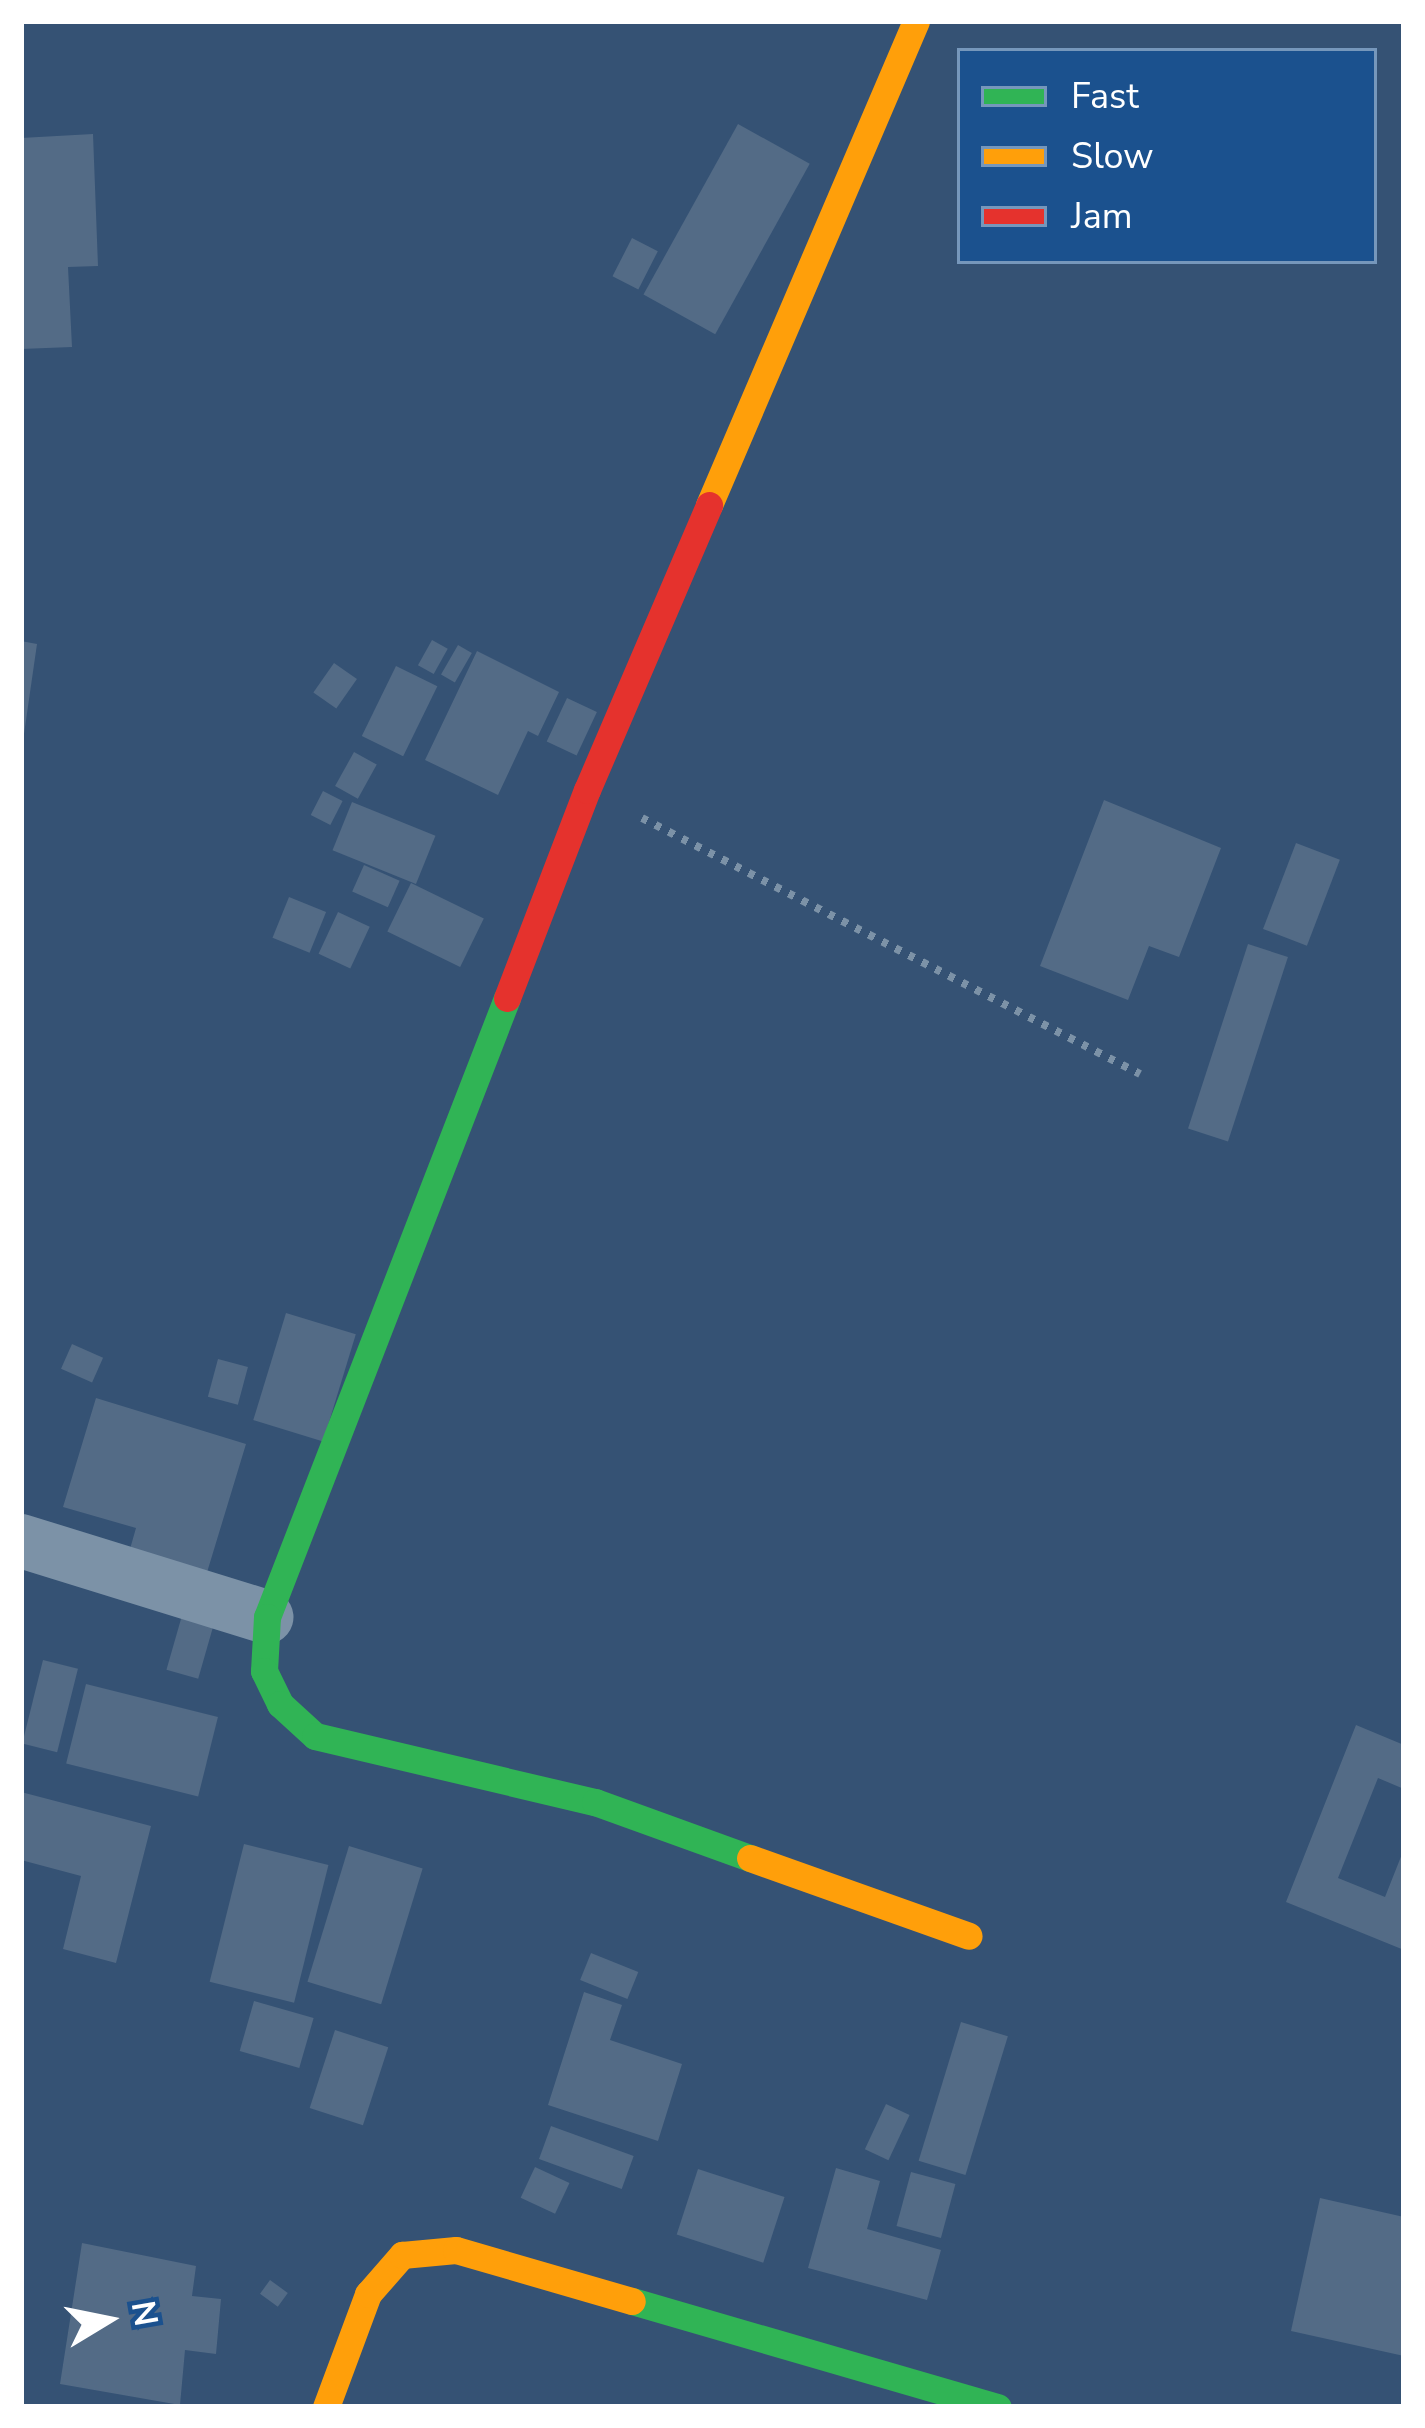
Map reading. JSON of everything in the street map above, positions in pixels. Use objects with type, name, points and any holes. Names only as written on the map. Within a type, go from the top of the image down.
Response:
[{"type":"street","points":[[916,21],[587,790],[267,1617],[264,1671],[280,1704],[316,1736],[595,1802],[969,1936]]},
{"type":"street","points":[[21,1541],[267,1617]]},
{"type":"street","points":[[326,2407],[368,2294],[402,2255],[456,2250],[998,2407]]},
{"type":"path","points":[[587,790],[1140,1074]]},
{"type":"building","points":[[738,124],[810,164],[715,334],[643,295]]},
{"type":"building","points":[[93,134],[98,266],[68,267],[72,347],[21,349],[21,138]]},
{"type":"building","points":[[632,238],[658,251],[638,289],[612,276]]},
{"type":"building","points":[[432,640],[448,649],[434,674],[418,665]]},
{"type":"building","points":[[21,641],[37,644],[24,734],[21,734]]},
{"type":"building","points":[[458,645],[472,653],[455,682],[441,674]]},
{"type":"building","points":[[477,651],[559,692],[538,736],[528,731],[498,795],[425,760]]},
{"type":"building","points":[[334,663],[357,679],[336,709],[313,692]]},
{"type":"building","points":[[396,666],[437,686],[403,756],[362,736]]},
{"type":"building","points":[[567,698],[597,712],[577,755],[547,742]]},
{"type":"building","points":[[354,752],[377,765],[358,799],[335,786]]},
{"type":"building","points":[[323,791],[343,801],[330,825],[311,815]]},
{"type":"building","points":[[1104,800],[1221,848],[1179,957],[1149,946],[1128,1000],[1040,966]]},
{"type":"building","points":[[352,802],[435,836],[416,884],[333,850]]},
{"type":"building","points":[[1296,843],[1340,860],[1307,946],[1263,929]]},
{"type":"building","points":[[364,865],[400,881],[388,907],[352,891]]},
{"type":"building","points":[[411,883],[484,919],[460,967],[387,932]]},
{"type":"building","points":[[289,897],[326,912],[310,953],[273,938]]},
{"type":"building","points":[[338,912],[370,927],[350,968],[319,954]]},
{"type":"building","points":[[1248,944],[1288,957],[1228,1141],[1188,1129]]},
{"type":"building","points":[[286,1313],[356,1334],[323,1441],[253,1420]]},
{"type":"building","points":[[72,1344],[103,1358],[92,1382],[61,1369]]},
{"type":"building","points":[[218,1359],[248,1367],[238,1405],[208,1397]]},
{"type":"building","points":[[96,1398],[246,1444],[205,1579],[128,1556],[136,1528],[63,1507]]},
{"type":"building","points":[[183,1612],[215,1621],[198,1679],[166,1670]]},
{"type":"building","points":[[43,1660],[78,1669],[57,1752],[22,1743]]},
{"type":"building","points":[[86,1684],[218,1717],[198,1796],[66,1764]]},
{"type":"building","points":[[1356,1725],[1404,1745],[1404,1789],[1378,1778],[1338,1878],[1385,1897],[1404,1849],[1404,1950],[1286,1902]]},
{"type":"building","points":[[21,1792],[151,1826],[116,1963],[63,1949],[81,1876],[21,1860]]},
{"type":"building","points":[[244,1844],[328,1865],[294,2003],[210,1982]]},
{"type":"building","points":[[349,1846],[423,1869],[381,2004],[307,1982]]},
{"type":"building","points":[[591,1953],[638,1972],[627,1999],[580,1980]]},
{"type":"building","points":[[584,1992],[622,2005],[610,2040],[682,2064],[658,2141],[548,2105]]},
{"type":"building","points":[[254,2001],[314,2018],[299,2068],[240,2051]]},
{"type":"building","points":[[961,2022],[1008,2036],[965,2175],[919,2161]]},
{"type":"building","points":[[335,2030],[388,2047],[363,2125],[310,2108]]},
{"type":"building","points":[[886,2104],[910,2115],[888,2160],[865,2149]]},
{"type":"building","points":[[551,2126],[634,2156],[622,2189],[539,2159]]},
{"type":"building","points":[[535,2167],[569,2183],[555,2214],[521,2198]]},
{"type":"building","points":[[836,2168],[880,2181],[867,2229],[941,2250],[927,2300],[808,2268]]},
{"type":"building","points":[[698,2169],[785,2197],[763,2263],[677,2235]]},
{"type":"building","points":[[911,2172],[955,2184],[941,2238],[897,2226]]},
{"type":"building","points":[[1320,2198],[1404,2217],[1404,2356],[1291,2331]]},
{"type":"building","points":[[82,2243],[196,2266],[192,2296],[221,2299],[216,2354],[185,2350],[180,2405],[60,2384]]},
{"type":"building","points":[[270,2280],[288,2293],[278,2307],[260,2294]]},
{"type":"traffic: fast","points":[[507,998],[267,1617],[264,1671],[280,1704],[315,1736],[595,1802],[750,1858]]},
{"type":"traffic: fast","points":[[632,2301],[998,2407]]},
{"type":"traffic: slow","points":[[709,505],[916,21]]},
{"type":"traffic: slow","points":[[750,1858],[969,1936]]},
{"type":"traffic: slow","points":[[326,2407],[368,2294],[402,2255],[456,2250],[632,2301]]},
{"type":"traffic: jam","points":[[507,998],[587,790],[709,505]]}]
